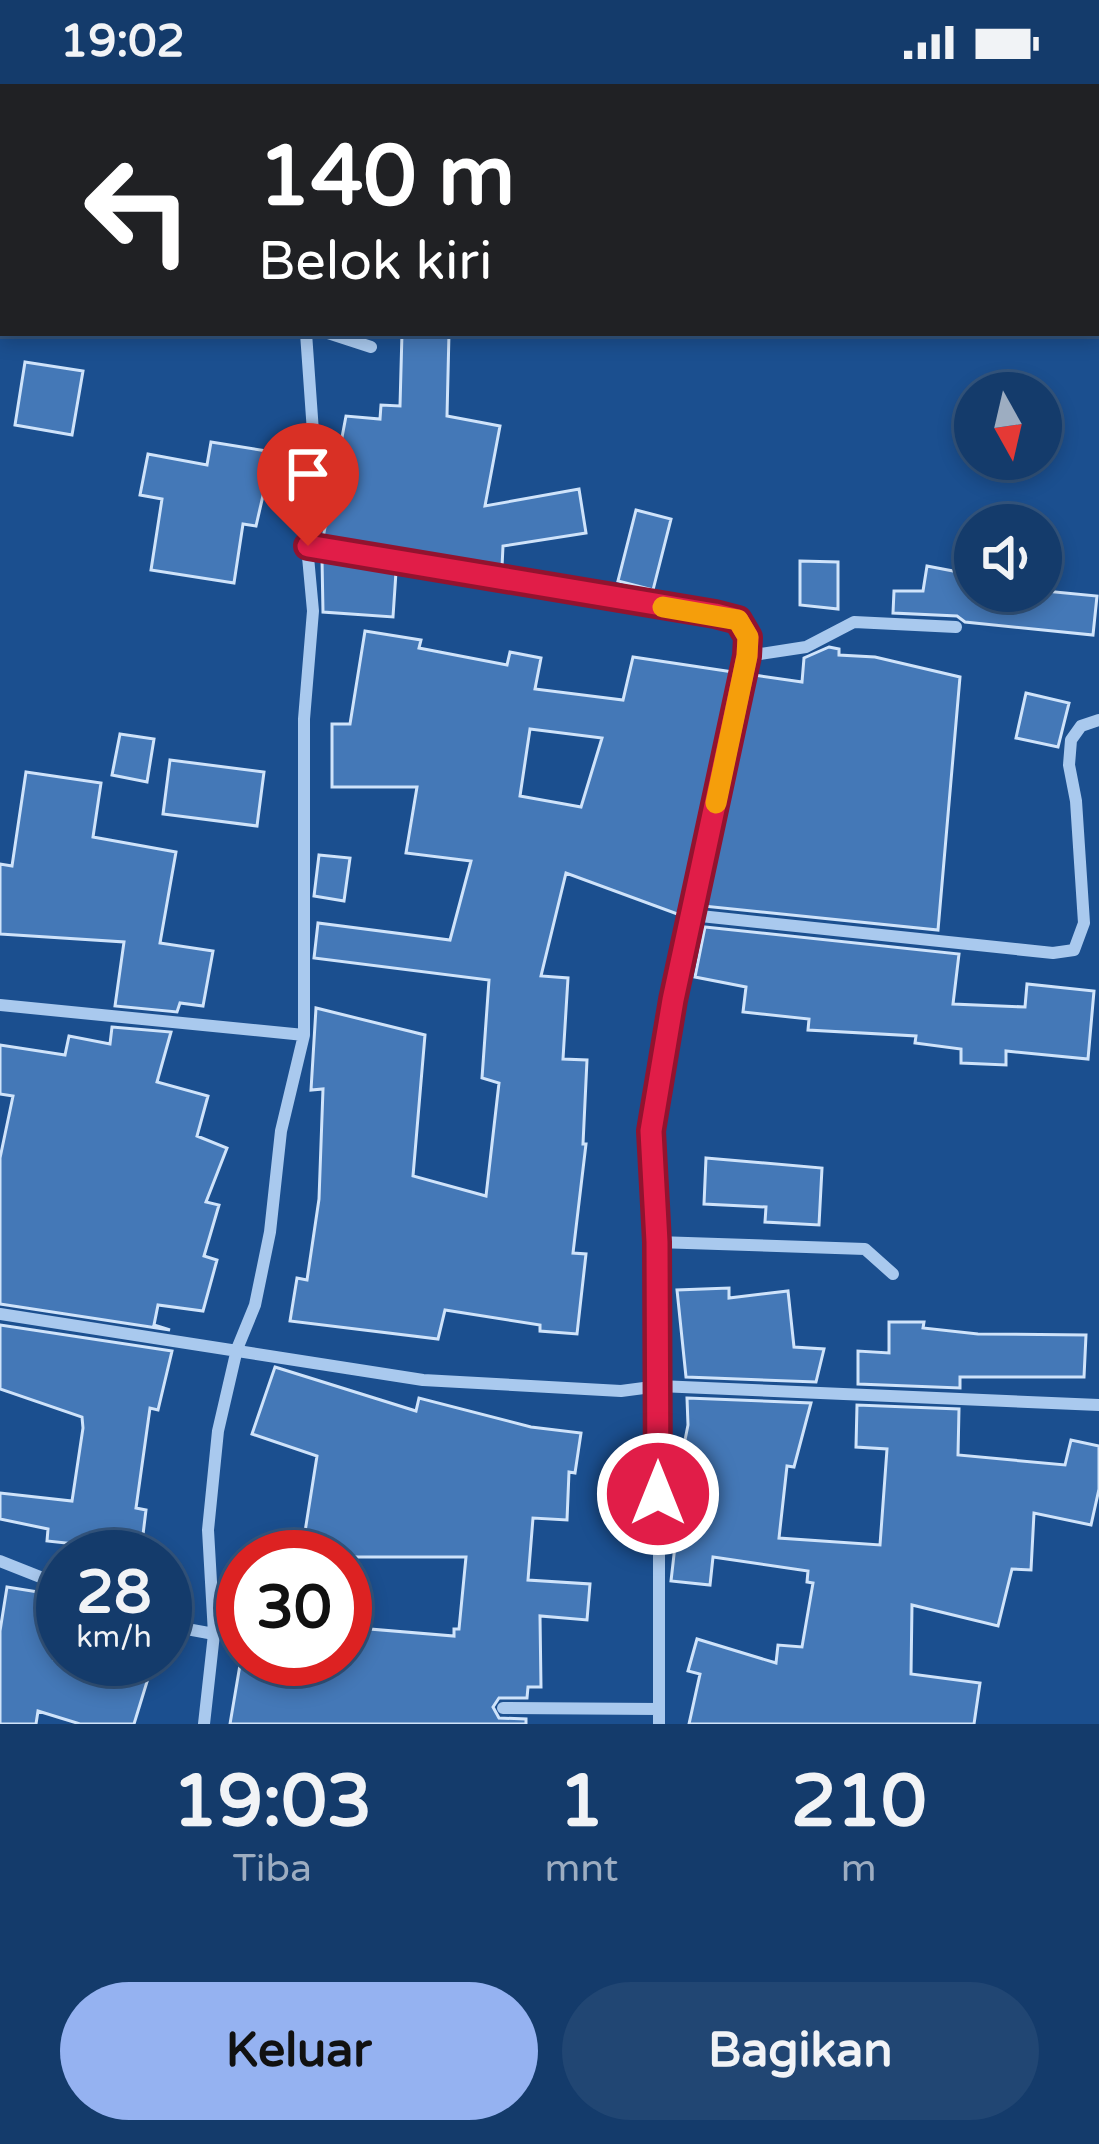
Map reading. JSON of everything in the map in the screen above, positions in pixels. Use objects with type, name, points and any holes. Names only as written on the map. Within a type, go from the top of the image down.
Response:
[{"type":"street","points":[[204,1724],[214,1634],[208,1581],[218,1431],[237,1349],[255,1305],[270,1232],[281,1131],[304,1035],[304,719],[313,611],[308,546],[313,432],[306,336]]},
{"type":"street","points":[[337,336],[370,347]]},
{"type":"street","points":[[308,546],[715,614],[738,620],[748,637],[651,1131],[659,1386],[658,1717],[503,1708]]},
{"type":"street","points":[[747,656],[806,647],[854,622],[956,627]]},
{"type":"street","points":[[691,915],[1053,953],[1074,950],[1084,923],[1069,765],[1071,740],[1081,726],[1099,720]]},
{"type":"street","points":[[0,1005],[304,1035]]},
{"type":"street","points":[[657,1242],[865,1249],[893,1274]]},
{"type":"street","points":[[0,1314],[423,1380],[621,1391],[659,1386],[1099,1405]]},
{"type":"street","points":[[0,1562],[36,1576]]},
{"type":"street","points":[[192,1630],[214,1634]]},
{"type":"building","points":[[402,336],[449,336],[447,416],[500,426],[485,506],[579,489],[586,533],[503,546],[502,567],[323,538],[346,416],[380,419],[381,405],[400,406]]},
{"type":"building","points":[[25,362],[83,371],[72,435],[15,425]]},
{"type":"building","points":[[211,442],[273,452],[256,526],[243,524],[234,583],[151,570],[162,499],[140,495],[148,454],[207,465]]},
{"type":"building","points":[[636,510],[671,519],[653,590],[618,581]]},
{"type":"building","points":[[322,559],[396,572],[393,617],[323,612]]},
{"type":"building","points":[[800,561],[838,562],[838,609],[800,605]]},
{"type":"building","points":[[927,566],[954,571],[954,612],[1062,612],[1062,593],[1097,596],[1093,635],[965,622],[957,616],[893,613],[894,591],[923,591]]},
{"type":"building","points":[[365,631],[421,640],[419,648],[507,665],[510,652],[541,658],[535,689],[623,700],[633,657],[733,672],[680,915],[566,873],[541,976],[568,978],[563,1059],[587,1060],[586,1144],[573,1253],[586,1254],[577,1334],[540,1331],[540,1325],[445,1310],[438,1339],[290,1321],[297,1278],[307,1280],[319,1199],[323,1089],[311,1090],[316,1008],[425,1035],[413,1176],[486,1196],[499,1083],[482,1078],[489,980],[314,958],[318,923],[450,940],[471,861],[406,853],[417,787],[332,787],[332,724],[350,724]],"holes":[[[530,729],[602,738],[581,807],[520,796]]]},
{"type":"building","points":[[829,647],[839,649],[839,655],[875,657],[960,677],[938,930],[703,906],[754,675],[802,682],[804,658]]},
{"type":"building","points":[[1026,693],[1069,703],[1058,747],[1016,738]]},
{"type":"building","points":[[120,734],[154,739],[147,782],[112,775]]},
{"type":"building","points":[[170,760],[264,772],[257,826],[163,814]]},
{"type":"building","points":[[26,772],[101,783],[93,837],[176,852],[160,943],[213,951],[203,1006],[180,1003],[177,1012],[115,1006],[124,942],[0,934],[0,864],[12,866]]},
{"type":"building","points":[[319,855],[350,858],[344,901],[314,896]]},
{"type":"building","points":[[705,927],[959,954],[953,1004],[1025,1007],[1027,984],[1094,991],[1088,1059],[1006,1051],[1006,1065],[961,1063],[961,1049],[915,1043],[916,1036],[808,1030],[809,1019],[743,1012],[746,987],[695,977]]},
{"type":"building","points":[[112,1027],[171,1032],[157,1082],[208,1096],[197,1136],[227,1148],[206,1202],[219,1205],[204,1256],[217,1260],[203,1311],[158,1305],[154,1325],[170,1330],[0,1304],[0,1158],[13,1096],[0,1094],[0,1045],[65,1055],[69,1036],[110,1044]]},
{"type":"building","points":[[706,1158],[822,1168],[819,1225],[765,1222],[766,1207],[704,1204]]},
{"type":"building","points":[[729,1288],[729,1298],[788,1291],[794,1347],[824,1349],[816,1382],[686,1377],[677,1290]]},
{"type":"building","points":[[889,1322],[924,1322],[923,1328],[978,1334],[1086,1335],[1084,1377],[960,1377],[960,1388],[858,1384],[858,1351],[889,1353]]},
{"type":"building","points":[[0,1325],[172,1351],[158,1410],[150,1408],[136,1508],[146,1510],[144,1530],[48,1530],[0,1519],[0,1493],[72,1501],[83,1428],[82,1417],[0,1389]]},
{"type":"building","points":[[275,1367],[416,1411],[419,1398],[531,1427],[581,1433],[575,1473],[569,1472],[567,1520],[533,1518],[528,1580],[590,1584],[587,1620],[540,1616],[541,1687],[528,1687],[527,1698],[499,1698],[493,1707],[499,1718],[526,1719],[526,1724],[230,1724],[236,1686],[372,1686],[372,1629],[454,1636],[454,1629],[459,1629],[466,1557],[372,1557],[372,1530],[305,1530],[317,1456],[252,1434]]},
{"type":"building","points":[[687,1398],[811,1403],[794,1467],[787,1466],[779,1538],[880,1545],[887,1449],[856,1447],[857,1405],[959,1409],[958,1455],[1065,1465],[1071,1440],[1099,1446],[1099,1489],[1091,1525],[1034,1513],[1031,1570],[1012,1569],[998,1626],[912,1605],[911,1674],[980,1683],[974,1724],[689,1724],[700,1674],[688,1671],[697,1639],[776,1663],[778,1645],[802,1647],[813,1583],[807,1582],[808,1571],[713,1557],[710,1585],[671,1581],[680,1502],[673,1500],[688,1425]]},
{"type":"building","points":[[7,1587],[36,1592],[36,1686],[146,1686],[134,1724],[80,1724],[38,1711],[36,1724],[0,1724],[0,1631]]},
{"type":"slow traffic","points":[[663,607],[738,620],[748,637],[716,803]]},
{"type":"route","points":[[308,546],[715,614],[738,620],[748,637],[673,1000],[651,1131],[657,1242],[658,1494]]}]
